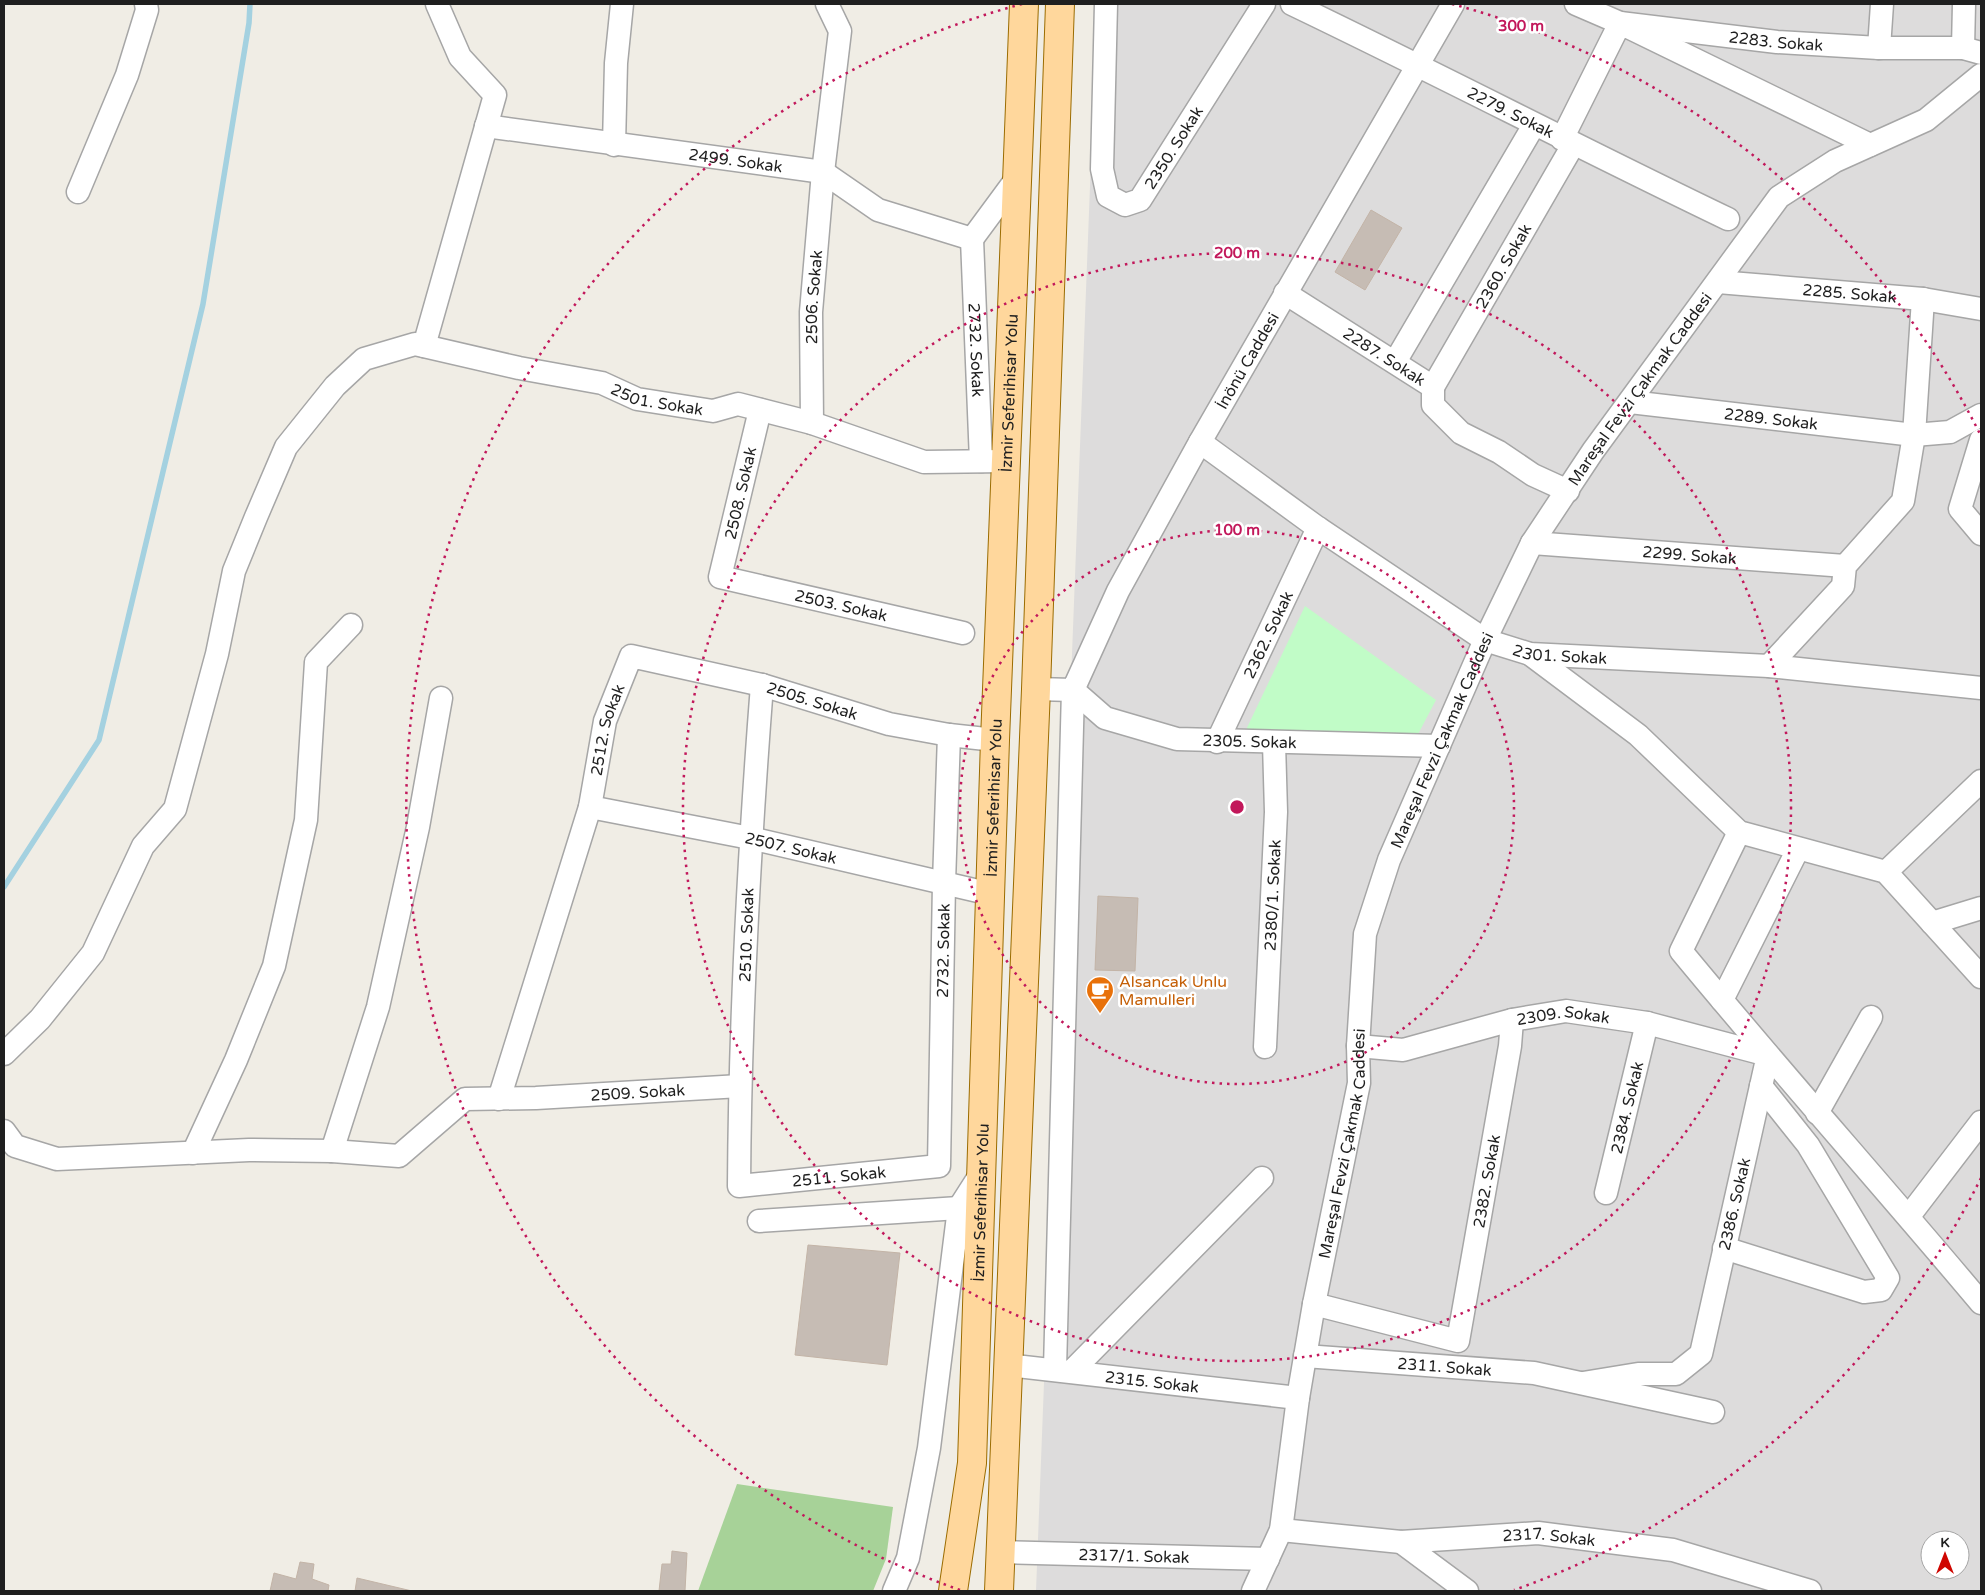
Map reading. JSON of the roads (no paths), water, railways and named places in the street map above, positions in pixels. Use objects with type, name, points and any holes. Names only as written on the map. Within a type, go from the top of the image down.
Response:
[{"type":"main road","name":"İzmir Seferihisar Yolu","points":[[953,1591],[972,1463],[995,740],[994,461],[1017,178],[1024,4]]},
{"type":"main road","name":"İzmir Seferihisar Yolu","points":[[999,1591],[1036,690],[1060,4]]},
{"type":"street","points":[[78,192],[136,52],[147,10],[146,4]]},
{"type":"street","points":[[424,346],[495,95],[460,57],[436,4]]},
{"type":"street","points":[[614,145],[616,63],[622,4]]},
{"type":"street","name":"2506. Sokak","points":[[812,423],[810,312],[823,172],[840,31],[827,4]]},
{"type":"street","name":"2350. Sokak","points":[[1106,4],[1102,169],[1108,196],[1125,205],[1140,200],[1264,4]]},
{"type":"street","name":"2279. Sokak","points":[[1292,4],[1417,64],[1567,142],[1728,219]]},
{"type":"street","name":"İnönü Caddesi","points":[[1073,690],[1118,591],[1200,442],[1453,4]]},
{"type":"street","name":"2283. Sokak","points":[[1576,4],[1620,23],[1777,42],[1972,51]]},
{"type":"street","points":[[1879,48],[1882,4]]},
{"type":"street","points":[[1964,4],[1972,51]]},
{"type":"street","points":[[1620,23],[1870,144]]},
{"type":"street","name":"2360. Sokak","points":[[1433,387],[1567,142],[1620,23]]},
{"type":"street","name":"Mareşal Fevzi Çakmak Caddesi","points":[[1253,1591],[1281,1530],[1298,1398],[1314,1304],[1359,1083],[1358,1046],[1364,934],[1390,860],[1485,640],[1532,543],[1593,452],[1779,196],[1835,161],[1926,120],[1981,75]]},
{"type":"street","points":[[1395,362],[1534,125]]},
{"type":"street","name":"2499. Sokak","points":[[486,126],[614,145],[823,172],[878,210],[972,239]]},
{"type":"street","points":[[972,239],[1017,178]]},
{"type":"street","name":"2732. Sokak","points":[[972,239],[994,461]]},
{"type":"street","name":"2285. Sokak","points":[[1718,282],[1923,299],[1981,309]]},
{"type":"street","name":"2287. Sokak","points":[[1285,293],[1433,387],[1433,405],[1461,433],[1499,452],[1533,475],[1568,491]]},
{"type":"street","points":[[1769,666],[1843,586],[1845,566],[1903,501],[1914,435],[1923,299]]},
{"type":"street","name":"2501. Sokak","points":[[4,1054],[40,1018],[93,953],[143,846],[175,809],[217,654],[234,571],[286,447],[335,386],[364,359],[415,344],[602,384],[637,400],[703,410],[713,410],[738,404],[812,423],[924,462],[994,461]]},
{"type":"street","name":"2289. Sokak","points":[[1630,402],[1914,435],[1950,432],[1981,415]]},
{"type":"street","name":"2508. Sokak","points":[[720,577],[760,410]]},
{"type":"street","points":[[1981,440],[1960,509],[1981,534]]},
{"type":"street","name":"2301. Sokak","points":[[1200,442],[1318,528],[1485,640],[1530,654],[1769,666],[1981,688]]},
{"type":"street","name":"2362. Sokak","points":[[1217,742],[1318,528]]},
{"type":"street","name":"2299. Sokak","points":[[1532,543],[1845,566]]},
{"type":"street","name":"2503. Sokak","points":[[720,577],[963,633]]},
{"type":"street","points":[[193,1153],[236,1060],[274,966],[306,820],[316,662],[351,625]]},
{"type":"street","points":[[1530,654],[1638,735],[1739,832],[1886,872],[1981,977]]},
{"type":"street","name":"2505. Sokak","points":[[631,656],[762,685],[889,724],[949,735],[995,740]]},
{"type":"street","name":"2512. Sokak","points":[[498,1098],[590,807],[605,720],[631,656]]},
{"type":"street","name":"2510. Sokak","points":[[739,1186],[740,1086],[750,838],[762,685]]},
{"type":"street","points":[[1036,690],[1073,690],[1063,1370]]},
{"type":"street","name":"2305. Sokak","points":[[1073,690],[1105,718],[1177,739],[1217,742],[1439,746]]},
{"type":"street","points":[[332,1151],[378,1007],[418,827],[441,698]]},
{"type":"street","name":"2732. Sokak","points":[[939,1166],[944,883],[949,735]]},
{"type":"street","name":"2380/1. Sokak","points":[[1265,1047],[1276,812],[1274,743]]},
{"type":"street","points":[[1886,872],[1981,781]]},
{"type":"street","name":"2507. Sokak","points":[[590,807],[750,838],[991,894]]},
{"type":"street","points":[[1739,832],[1681,951],[1817,1113],[1908,1216],[1981,1303]]},
{"type":"street","points":[[1722,1000],[1798,849]]},
{"type":"street","points":[[1932,923],[1981,908]]},
{"type":"street","name":"2309. Sokak","points":[[1358,1046],[1403,1050],[1512,1020],[1566,1010],[1647,1022],[1768,1055]]},
{"type":"street","points":[[1817,1113],[1870,1017]]},
{"type":"street","name":"2382. Sokak","points":[[1458,1340],[1510,1046],[1512,1020]]},
{"type":"street","name":"2384. Sokak","points":[[1606,1193],[1647,1022]]},
{"type":"street","name":"2386. Sokak","points":[[1583,1383],[1638,1374],[1676,1374],[1701,1354],[1768,1055]]},
{"type":"street","name":"2509. Sokak","points":[[4,1131],[15,1146],[58,1159],[193,1153],[332,1151],[399,1156],[465,1099],[536,1098],[740,1086]]},
{"type":"street","points":[[1724,1248],[1864,1292],[1881,1290],[1888,1278],[1808,1145],[1761,1086]]},
{"type":"street","points":[[1908,1216],[1981,1122]]},
{"type":"street","name":"2511. Sokak","points":[[739,1186],[939,1166]]},
{"type":"street","points":[[894,1591],[908,1558],[928,1448],[959,1208],[982,1172]]},
{"type":"street","points":[[1063,1370],[1262,1178]]},
{"type":"street","points":[[759,1221],[959,1208]]},
{"type":"street","name":"2311. Sokak","points":[[1314,1304],[1458,1340]]},
{"type":"street","name":"2311. Sokak","points":[[1305,1356],[1534,1373],[1713,1412]]},
{"type":"street","name":"2315. Sokak","points":[[1007,1364],[1298,1398]]},
{"type":"street","name":"2317. Sokak","points":[[1281,1530],[1401,1542],[1538,1533],[1673,1550],[1810,1591]]},
{"type":"street","points":[[1401,1542],[1467,1591]]},
{"type":"street","name":"2317/1. Sokak","points":[[1000,1552],[1268,1559]]},
{"type":"waterway","points":[[4,887],[99,740],[203,304],[249,23],[250,4]]},
{"type":"place","name":"Alsancak Unlu Mamulleri","points":[[1100,1014]]}]
